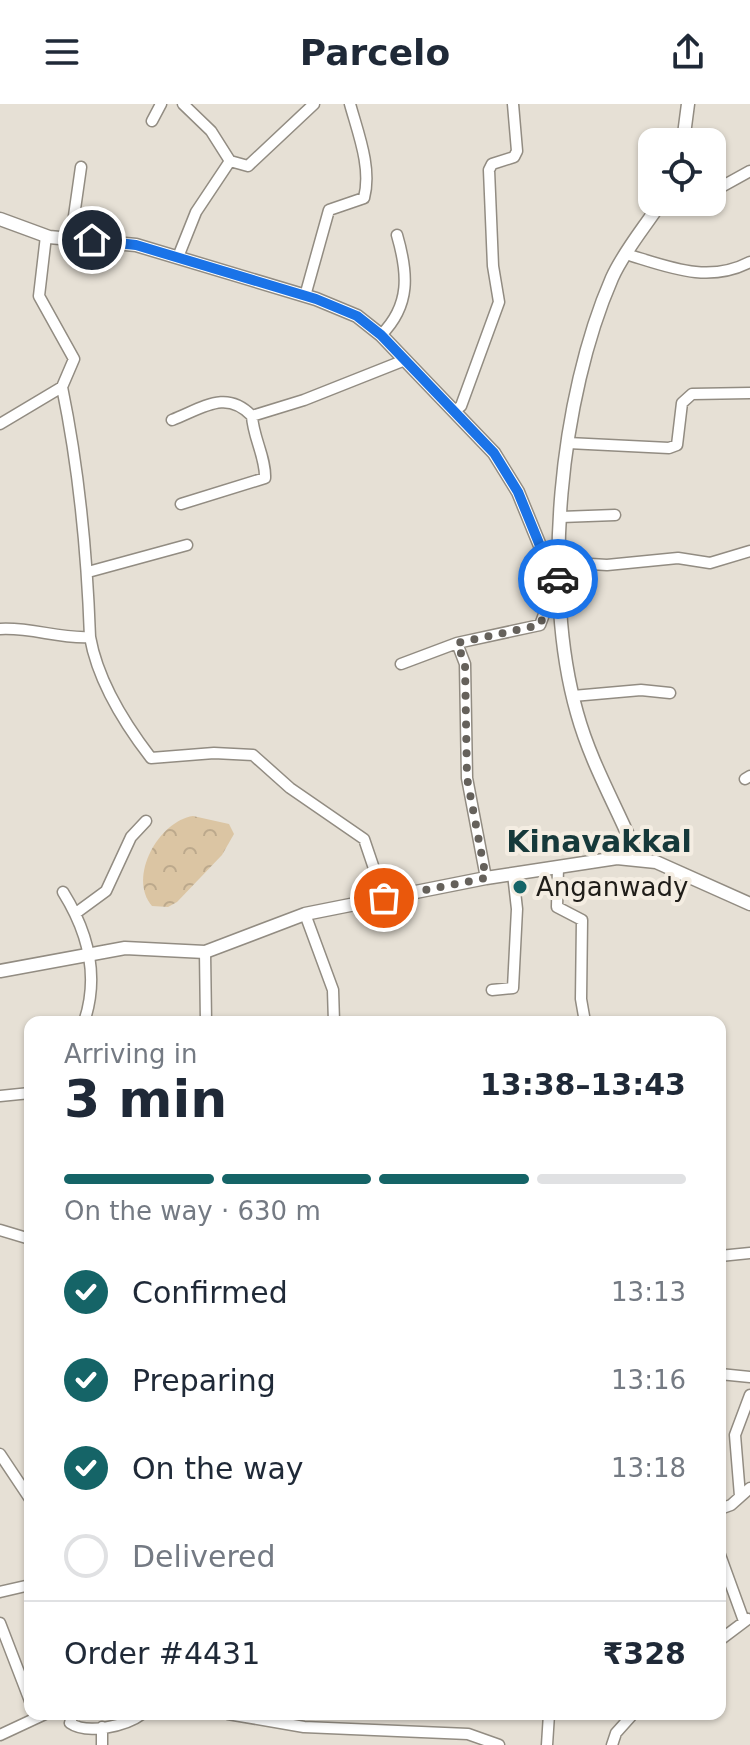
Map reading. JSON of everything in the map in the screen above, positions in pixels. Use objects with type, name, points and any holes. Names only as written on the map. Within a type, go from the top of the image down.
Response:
[{"type":"main road","points":[[685,128],[688,104]]},
{"type":"main road","points":[[638,858],[593,761],[573,696],[557,562],[568,443],[594,330],[613,278],[652,216]]},
{"type":"main road","points":[[0,219],[46,236],[136,245],[305,296],[357,316],[381,335],[494,453],[518,492],[545,558],[557,562]]},
{"type":"main road","points":[[0,971],[125,948],[205,952],[305,914],[486,878],[638,858],[656,862],[750,904]]},
{"type":"street","points":[[152,121],[161,104]]},
{"type":"street","points":[[183,104],[211,131],[230,161],[248,166],[314,104]]},
{"type":"street","points":[[305,296],[329,210],[364,198],[366,192],[365,163],[350,104]]},
{"type":"street","points":[[454,411],[461,406],[499,302],[493,260],[489,170],[492,164],[514,157],[517,151],[513,104]]},
{"type":"street","points":[[178,257],[196,212],[230,161]]},
{"type":"street","points":[[71,237],[81,167]]},
{"type":"street","points":[[726,184],[750,171]]},
{"type":"street","points":[[381,335],[391,325],[402,302],[406,280],[406,263],[397,235]]},
{"type":"street","points":[[46,236],[39,296],[74,359],[62,387],[75,450],[88,572],[90,637],[100,676],[133,735],[151,758],[214,753],[253,755],[290,788],[364,839],[384,898]]},
{"type":"street","points":[[626,254],[700,273],[723,274],[750,262]]},
{"type":"street","points":[[252,416],[304,400],[405,360]]},
{"type":"street","points":[[0,424],[62,387]]},
{"type":"street","points":[[568,443],[669,448],[677,445],[678,416],[682,403],[692,394],[750,393]]},
{"type":"street","points":[[172,420],[225,400],[240,404],[252,416],[265,478],[181,504]]},
{"type":"street","points":[[561,517],[615,515]]},
{"type":"street","points":[[88,572],[187,545]]},
{"type":"street","points":[[557,562],[607,565],[678,558],[710,563],[750,551]]},
{"type":"street","points":[[401,664],[457,643],[545,623],[546,609],[560,606]]},
{"type":"street","points":[[0,629],[26,628],[62,639],[90,637]]},
{"type":"street","points":[[457,643],[465,664],[467,778],[486,878]]},
{"type":"street","points":[[573,696],[641,690],[670,693]]},
{"type":"street","points":[[76,913],[106,891],[131,837],[146,821]]},
{"type":"street","points":[[558,867],[557,907],[582,920],[581,999],[584,1016]]},
{"type":"street","points":[[492,990],[513,988],[517,909],[513,874]]},
{"type":"street","points":[[63,892],[76,913],[91,954],[86,1016]]},
{"type":"street","points":[[305,914],[333,990],[334,1016]]},
{"type":"street","points":[[205,952],[206,1016]]},
{"type":"street","points":[[0,1096],[24,1094]]},
{"type":"street","points":[[0,1230],[24,1237]]},
{"type":"street","points":[[726,1255],[750,1253]]},
{"type":"street","points":[[726,1375],[750,1377]]},
{"type":"street","points":[[740,1496],[735,1435],[750,1395]]},
{"type":"street","points":[[0,1454],[24,1490]]},
{"type":"street","points":[[726,1507],[750,1488]]},
{"type":"street","points":[[726,1569],[747,1620],[726,1636]]},
{"type":"street","points":[[0,1592],[24,1586]]},
{"type":"street","points":[[0,1623],[5,1654],[24,1690]]},
{"type":"street","points":[[0,1735],[28,1720]]},
{"type":"street","points":[[72,1720],[72,1726],[102,1727],[135,1720]]},
{"type":"street","points":[[263,1720],[304,1727],[468,1734],[499,1745]]},
{"type":"street","points":[[547,1745],[549,1720]]},
{"type":"street","points":[[616,1741],[629,1720]]},
{"type":"street","points":[[102,1727],[102,1745]]},
{"type":"green space","points":[[193,816],[229,824],[234,834],[222,855],[177,902],[168,907],[152,906],[145,894],[143,880],[150,852],[169,828]]},
{"type":"way so far","points":[[384,898],[486,878],[467,778],[465,664],[457,643],[540,625],[546,609],[560,606],[558,579]]},
{"type":"place","name":"Anganwady","points":[[520,887]]},
{"type":"district","name":"Kinavakkal","points":[[599,841]]},
{"type":"route","points":[[92,240],[136,245],[178,257],[338,306],[357,316],[381,335],[494,453],[518,492],[545,558],[557,562],[558,579]]}]
